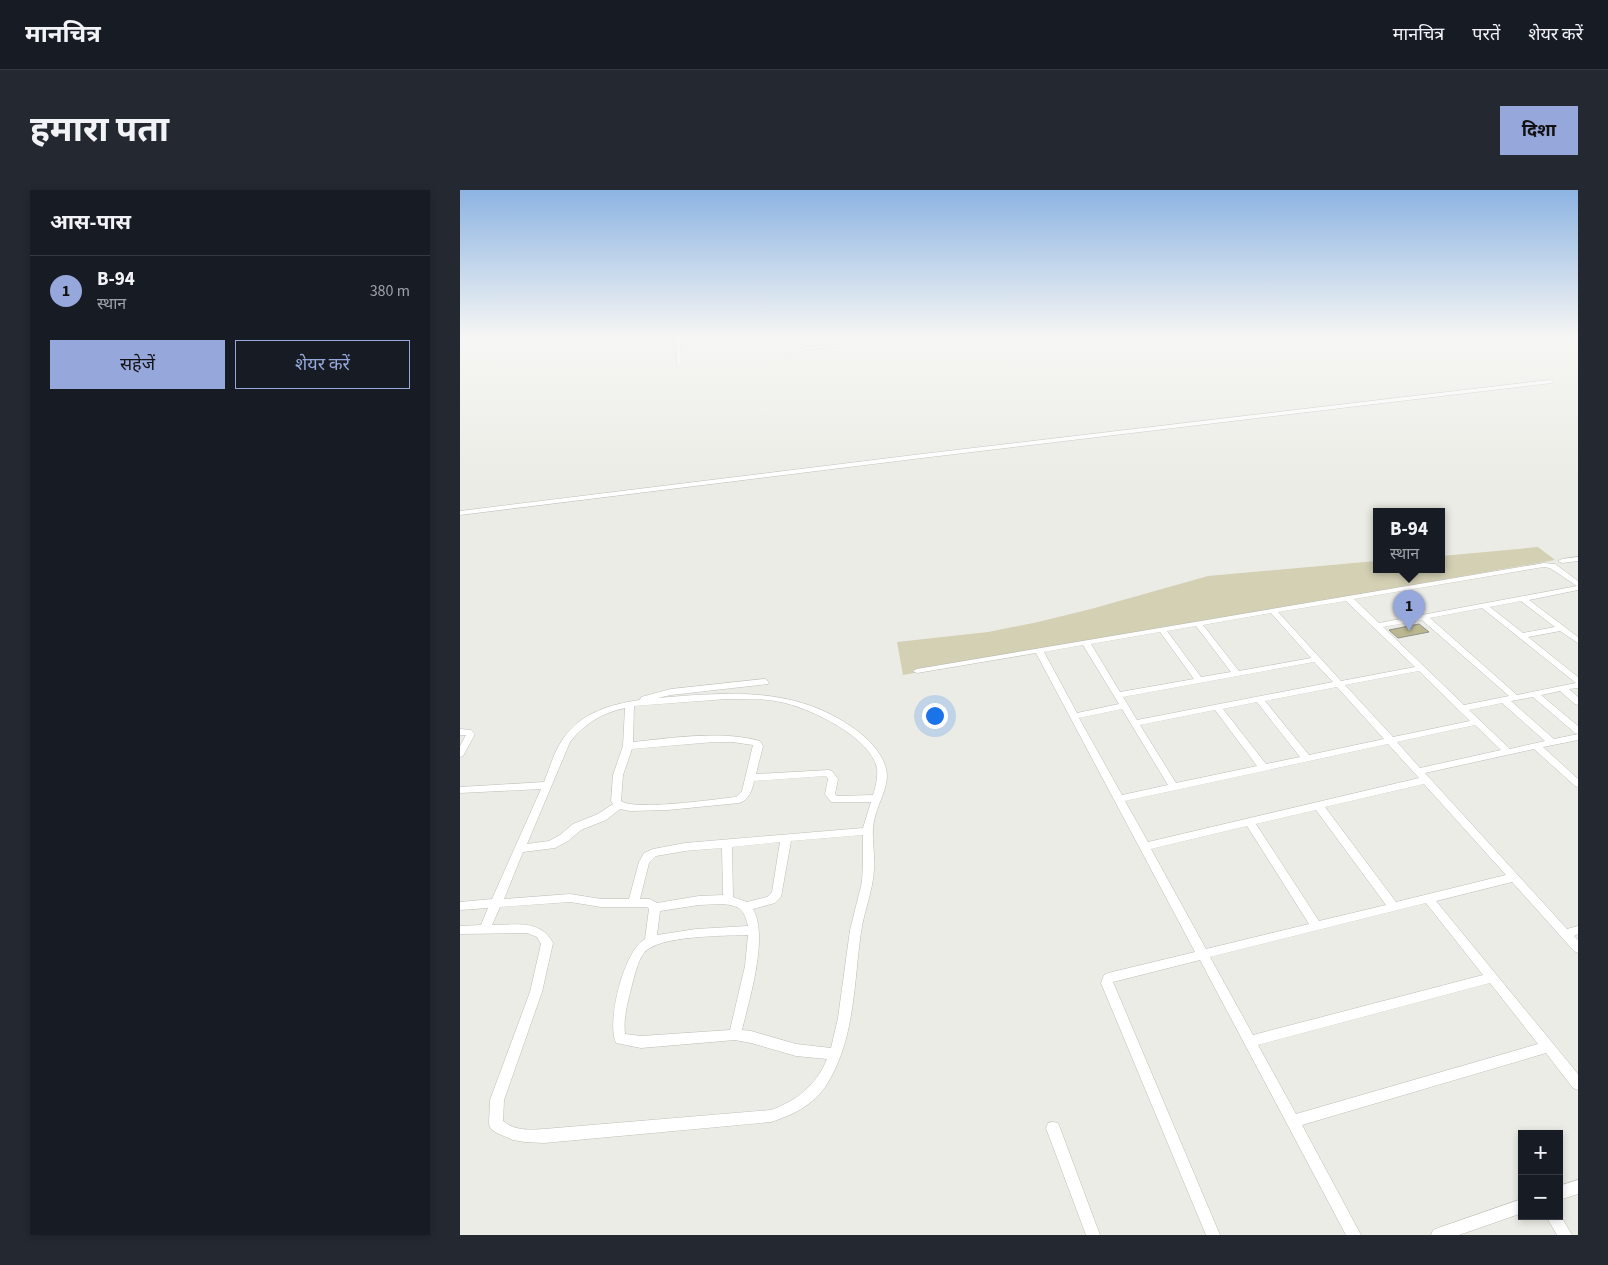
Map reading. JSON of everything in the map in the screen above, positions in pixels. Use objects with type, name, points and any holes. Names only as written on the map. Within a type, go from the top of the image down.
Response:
[{"type":"street","points":[[460,513],[1518,386]]},
{"type":"street","points":[[1562,561],[1578,559]]},
{"type":"street","points":[[918,671],[1544,565],[1552,566],[1578,584]]},
{"type":"street","points":[[1377,626],[1578,588]]},
{"type":"street","points":[[1348,598],[1508,752]]},
{"type":"street","points":[[1523,599],[1578,641]]},
{"type":"street","points":[[1484,606],[1578,681]]},
{"type":"street","points":[[1273,611],[1578,948]]},
{"type":"street","points":[[1424,617],[1516,698]]},
{"type":"street","points":[[1198,624],[1237,674]]},
{"type":"street","points":[[1521,636],[1562,628]]},
{"type":"street","points":[[1162,630],[1200,680]]},
{"type":"street","points":[[1086,643],[1174,787]]},
{"type":"street","points":[[1039,651],[1354,1235]]},
{"type":"street","points":[[1118,695],[1317,659]]},
{"type":"street","points":[[1135,722],[1421,668]]},
{"type":"street","points":[[485,929],[546,785],[570,734],[592,718],[647,697],[672,692],[765,682]]},
{"type":"street","points":[[1463,708],[1578,685]]},
{"type":"street","points":[[1562,688],[1578,702]]},
{"type":"street","points":[[1535,694],[1578,731]]},
{"type":"street","points":[[460,930],[528,929],[541,934],[547,943],[536,992],[496,1100],[496,1124],[511,1134],[521,1136],[552,1136],[771,1116],[796,1107],[807,1099],[829,1068],[835,1054],[844,1010],[856,928],[868,875],[868,831],[882,778],[882,768],[867,744],[838,722],[799,704],[773,698],[758,697],[633,703]]},
{"type":"street","points":[[1259,699],[1307,759]]},
{"type":"street","points":[[1504,700],[1552,742]]},
{"type":"street","points":[[628,746],[682,741],[754,741],[758,746],[751,778],[744,797],[731,802],[658,807],[630,808],[619,805],[616,801],[616,785],[628,746],[633,703]]},
{"type":"street","points":[[1074,716],[1124,706]]},
{"type":"street","points":[[1217,707],[1264,768]]},
{"type":"street","points":[[1118,799],[1478,722]]},
{"type":"street","points":[[460,732],[471,734],[460,754]]},
{"type":"street","points":[[1419,772],[1578,737]]},
{"type":"street","points":[[1536,746],[1578,784]]},
{"type":"street","points":[[751,778],[829,773],[833,779],[830,794],[834,800],[876,798]]},
{"type":"street","points":[[1144,847],[1426,780]]},
{"type":"street","points":[[460,790],[546,785]]},
{"type":"street","points":[[519,849],[551,845],[564,838],[577,827],[602,817],[619,805]]},
{"type":"street","points":[[1318,805],[1394,907]]},
{"type":"street","points":[[1249,822],[1316,926]]},
{"type":"street","points":[[634,902],[644,862],[648,856],[685,847],[868,831]]},
{"type":"street","points":[[746,907],[771,900],[778,894],[786,838]]},
{"type":"street","points":[[727,843],[728,900]]},
{"type":"street","points":[[1213,1235],[1107,981],[1112,977],[1202,954],[1514,877]]},
{"type":"street","points":[[460,906],[570,898],[601,903],[650,903],[655,908]]},
{"type":"street","points":[[1428,898],[1578,1084]]},
{"type":"street","points":[[655,908],[702,901],[728,900],[743,904],[749,910],[753,930],[752,963],[735,1035]]},
{"type":"street","points":[[650,941],[655,908]]},
{"type":"street","points":[[753,930],[696,934],[650,941],[643,946],[638,952],[629,977],[618,1021],[620,1039],[641,1042],[735,1035],[751,1037],[796,1050],[835,1054]]},
{"type":"street","points":[[1565,934],[1578,930]]},
{"type":"street","points":[[1249,1042],[1492,978]]},
{"type":"street","points":[[1292,1120],[1548,1047]]},
{"type":"street","points":[[1053,1128],[1093,1235]]},
{"type":"street","points":[[1563,1192],[1578,1187]]},
{"type":"street","points":[[1438,1235],[1518,1207]]},
{"type":"street","points":[[1556,1220],[1565,1235]]},
{"type":"shaded area","points":[[1538,547],[1555,560],[903,675],[897,642],[988,632],[1038,622],[1208,576],[1373,561],[1373,573],[1445,573],[1445,556]]},
{"type":"building","points":[[1419,624],[1429,632],[1398,638],[1389,630]]},
{"type":"place","name":"B-94","points":[[1409,631]]}]
